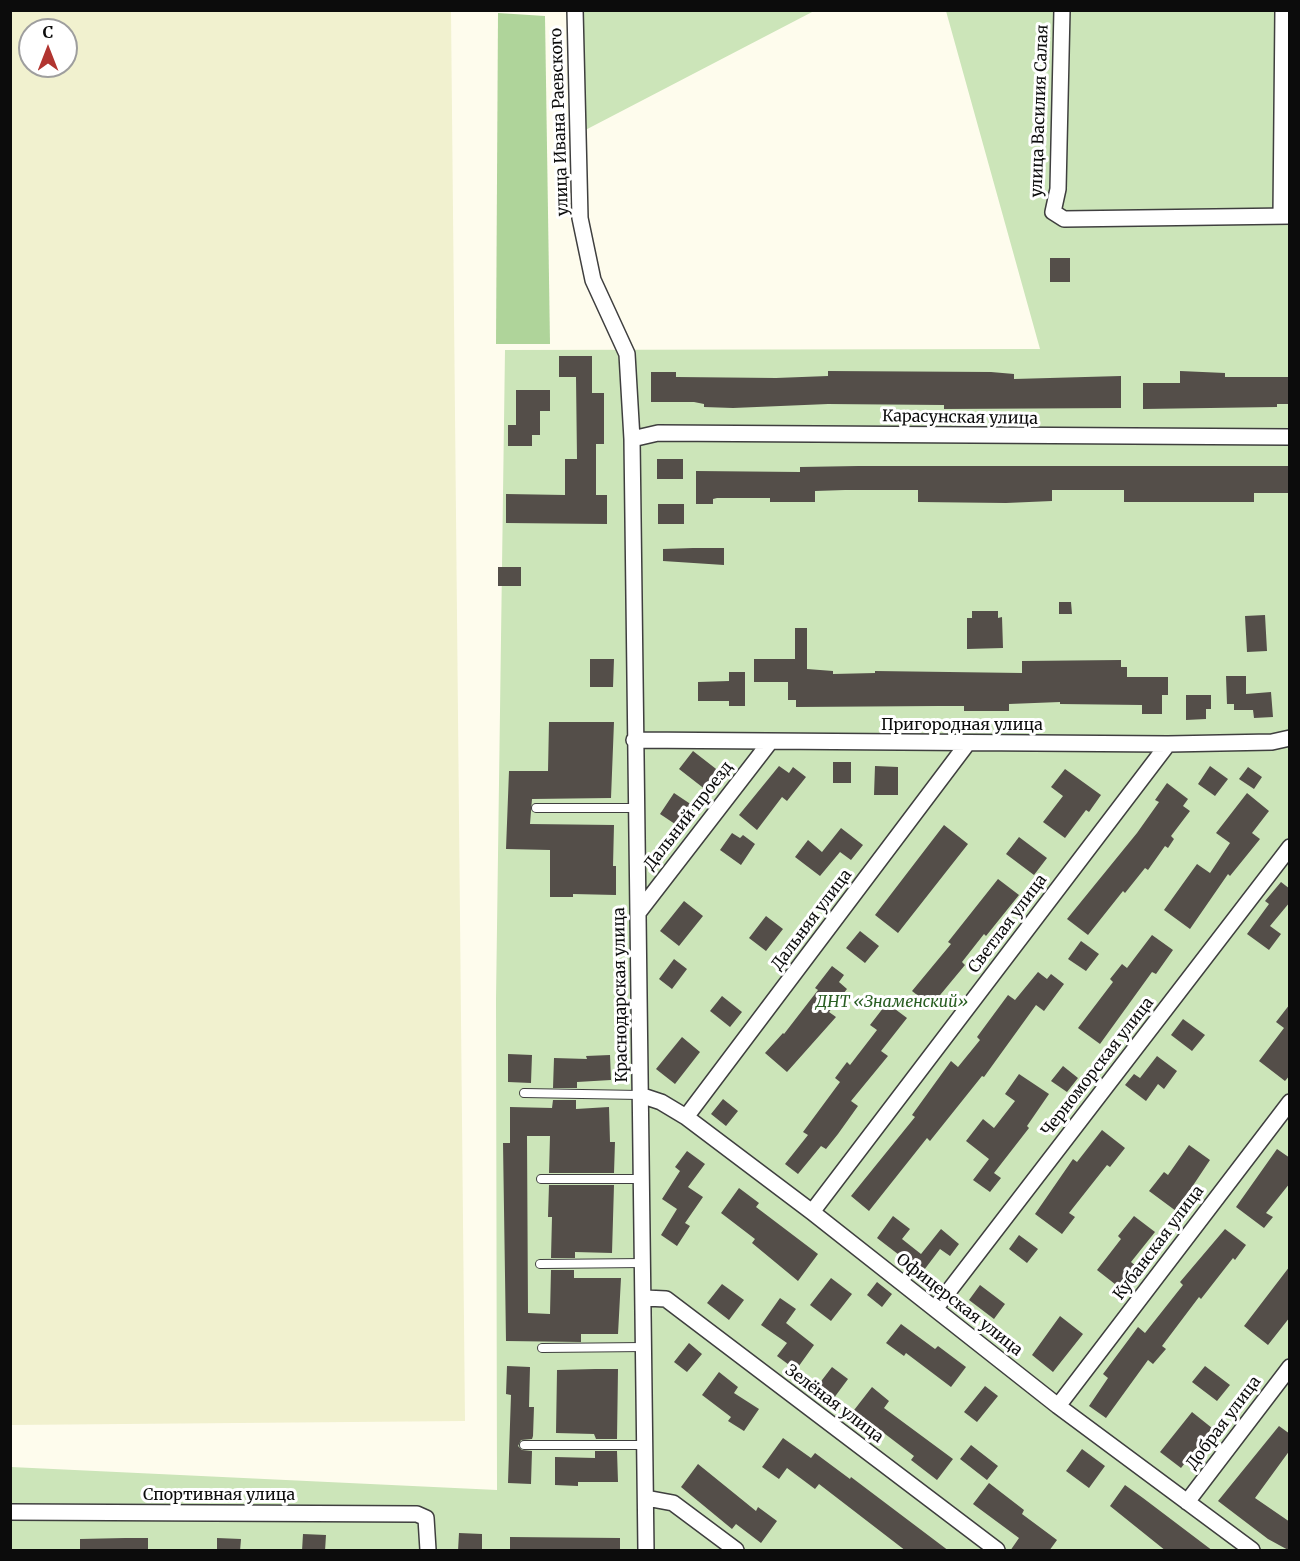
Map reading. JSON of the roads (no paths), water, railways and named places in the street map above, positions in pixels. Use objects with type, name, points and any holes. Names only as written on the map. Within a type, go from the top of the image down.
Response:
[{"type":"street","name":"улица Ивана Раевского","points":[[575,10],[580,218],[593,280],[627,354],[632,440]]},
{"type":"street","name":"улица Василия Салая","points":[[1062,10],[1058,189],[1053,212],[1064,219],[1285,216]]},
{"type":"street","points":[[1283,10],[1285,216]]},
{"type":"street","name":"Карасунская улица","points":[[632,440],[658,433],[1290,437]]},
{"type":"street","name":"Краснодарская улица","points":[[632,440],[635,808],[645,1298],[646,1551]]},
{"type":"street","name":"Пригородная улица","points":[[634,740],[1168,744],[1272,742],[1290,738]]},
{"type":"street","name":"Дальний проезд","points":[[638,913],[770,742]]},
{"type":"street","name":"Дальняя улица","points":[[686,1117],[967,744]]},
{"type":"street","name":"Светлая улица","points":[[812,1212],[1168,744]]},
{"type":"street","name":"Черноморская улица","points":[[934,1309],[1290,847]]},
{"type":"street","name":"Офицерская улица","points":[[640,1095],[661,1102],[686,1117],[812,1212],[1058,1406],[1252,1551]]},
{"type":"street","name":"Кубанская улица","points":[[1058,1406],[1290,1102]]},
{"type":"street","name":"Зелёная улица","points":[[645,1298],[666,1299],[997,1551]]},
{"type":"street","name":"Добрая улица","points":[[1187,1502],[1290,1367]]},
{"type":"street","points":[[646,1498],[673,1503],[736,1551]]},
{"type":"street","name":"Спортивная улица","points":[[10,1512],[417,1514],[426,1518],[428,1551]]},
{"type":"lane","points":[[536,808],[635,808]]},
{"type":"lane","points":[[524,1093],[640,1095]]},
{"type":"lane","points":[[541,1179],[642,1179]]},
{"type":"lane","points":[[540,1264],[644,1263]]},
{"type":"lane","points":[[542,1348],[645,1347]]},
{"type":"lane","points":[[524,1444],[646,1445]]},
{"type":"park label","name":"ДНТ «Знаменский»","points":[[892,1002]]}]
